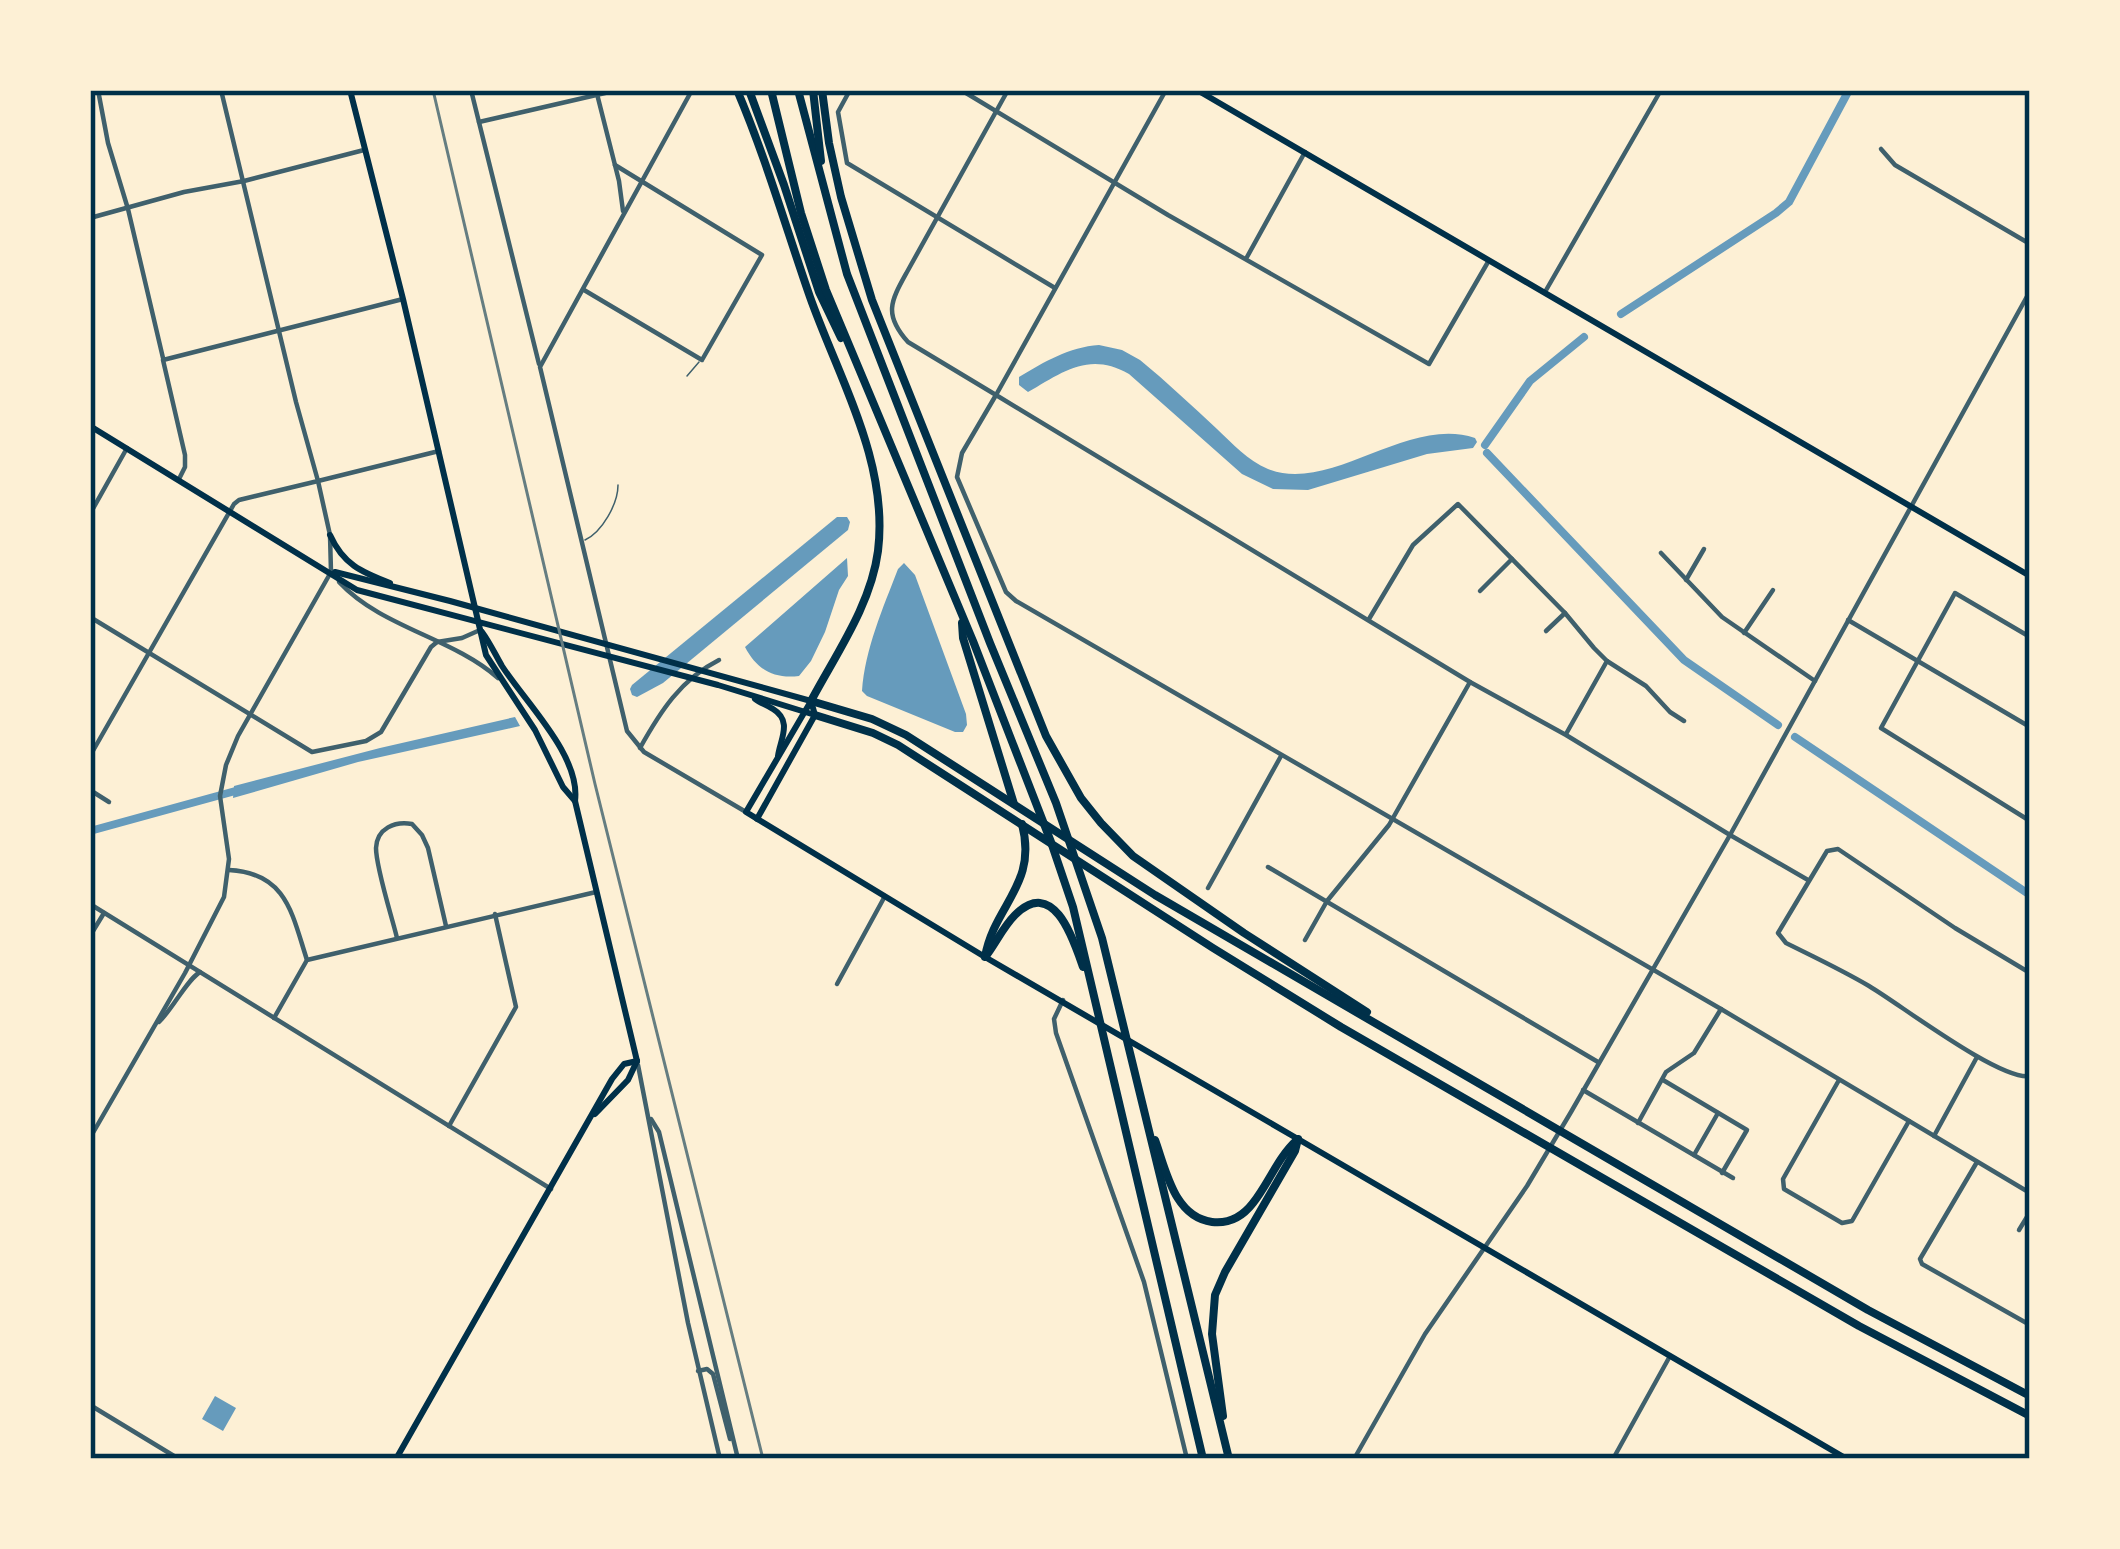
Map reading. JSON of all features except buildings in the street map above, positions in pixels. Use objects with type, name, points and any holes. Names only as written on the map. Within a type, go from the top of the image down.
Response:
[{"type":"highway","points":[[737,90],[878,487],[879,534],[872,575],[855,622],[811,701],[892,728],[1155,895],[1868,1310],[2030,1396]]},
{"type":"highway","points":[[749,90],[826,312],[859,371]]},
{"type":"highway","points":[[771,90],[815,257],[1051,842],[1073,908],[1203,1459]]},
{"type":"highway","points":[[798,90],[836,241],[1066,830],[1102,938],[1228,1456]]},
{"type":"highway","points":[[813,90],[824,192]]},
{"type":"highway","points":[[822,90],[841,197],[872,300],[1046,736],[1072,784],[1112,835],[1156,874],[1465,1075]]},
{"type":"highway","points":[[961,615],[963,638],[1025,845],[1018,886],[989,937],[985,957]]},
{"type":"highway","points":[[810,714],[885,738],[1302,1004],[1859,1327],[2030,1416]]},
{"type":"highway","points":[[985,957],[1019,911],[1034,905],[1050,908],[1066,923],[1100,1012]]},
{"type":"highway","points":[[1144,1110],[1179,1202],[1205,1221],[1224,1222],[1245,1211],[1298,1139]]},
{"type":"highway","points":[[1228,1456],[1212,1308],[1220,1282],[1298,1139]]},
{"type":"main road","points":[[350,90],[486,656],[575,801]]},
{"type":"main road","points":[[1197,90],[2030,576]]},
{"type":"main road","points":[[90,426],[368,594],[810,714]]},
{"type":"main road","points":[[330,535],[350,565],[416,592]]},
{"type":"main road","points":[[333,574],[450,601],[811,701],[810,714],[757,819]]},
{"type":"main road","points":[[396,1459],[605,1092],[624,1064],[637,1061],[575,801],[577,786],[554,736],[480,630]]},
{"type":"main road","points":[[753,696],[782,718],[784,734],[778,756]]},
{"type":"main road","points":[[810,714],[778,756],[746,812],[985,957],[1847,1459]]},
{"type":"street","points":[[98,90],[185,455],[178,479]]},
{"type":"street","points":[[90,1138],[224,898],[229,869],[220,803],[228,758],[333,574],[318,481],[221,90]]},
{"type":"street","points":[[471,90],[624,723],[640,748],[746,812]]},
{"type":"street","points":[[479,122],[618,90]]},
{"type":"street","points":[[540,367],[692,90]]},
{"type":"street","points":[[850,90],[838,112],[847,164],[1055,288]]},
{"type":"street","points":[[961,90],[1429,364],[1490,260]]},
{"type":"street","points":[[1008,90],[892,301],[890,310],[908,342],[1809,880]]},
{"type":"street","points":[[1166,90],[959,459],[959,483],[1001,586],[1011,597],[2030,1193]]},
{"type":"street","points":[[1545,292],[1661,90]]},
{"type":"street","points":[[596,92],[623,216]]},
{"type":"street","points":[[1881,149],[1895,165],[2030,244]]},
{"type":"street","points":[[90,218],[364,150]]},
{"type":"street","points":[[1246,259],[1305,152]]},
{"type":"street","points":[[584,290],[702,360],[762,255],[615,165]]},
{"type":"street","points":[[1354,1459],[1425,1334],[1527,1186],[1730,835],[2030,292]]},
{"type":"street","points":[[164,360],[403,298]]},
{"type":"street","points":[[90,514],[127,448]]},
{"type":"street","points":[[90,756],[239,500],[439,451]]},
{"type":"street","points":[[1369,619],[1414,545],[1459,504],[1607,661],[1646,686],[1684,722]]},
{"type":"street","points":[[1686,580],[1704,549]]},
{"type":"street","points":[[1661,554],[1722,617],[1815,681]]},
{"type":"street","points":[[1480,591],[1512,559]]},
{"type":"street","points":[[333,574],[360,599],[482,665],[502,682]]},
{"type":"street","points":[[1744,633],[1772,590]]},
{"type":"street","points":[[2030,638],[1955,593],[1880,728],[2030,821]]},
{"type":"street","points":[[1546,632],[1565,613]]},
{"type":"street","points":[[90,617],[312,752],[366,741],[381,732],[430,647],[480,630]]},
{"type":"street","points":[[1848,620],[2030,727]]},
{"type":"street","points":[[640,748],[671,697],[718,660]]},
{"type":"street","points":[[1566,735],[1607,661]]},
{"type":"street","points":[[1304,940],[1327,901],[1391,820],[1471,682]]},
{"type":"street","points":[[1208,888],[1281,756]]},
{"type":"street","points":[[90,790],[110,802]]},
{"type":"street","points":[[397,938],[376,848],[385,829],[399,822],[412,824],[425,842],[446,926]]},
{"type":"street","points":[[2030,973],[1838,849],[1827,850],[1778,933],[1786,943],[1864,983],[1977,1057],[2020,1078],[2030,1077]]},
{"type":"street","points":[[1268,867],[1598,1062]]},
{"type":"street","points":[[229,869],[255,874],[279,890],[292,912],[307,960]]},
{"type":"street","points":[[274,1018],[307,960],[596,892]]},
{"type":"street","points":[[837,984],[885,896]]},
{"type":"street","points":[[90,904],[550,1189]]},
{"type":"street","points":[[90,936],[104,913]]},
{"type":"street","points":[[449,1126],[516,1007],[495,914]]},
{"type":"street","points":[[155,1026],[200,972]]},
{"type":"street","points":[[1063,1000],[1054,1019],[1056,1033],[1144,1282],[1186,1459]]},
{"type":"street","points":[[1638,1123],[1671,1068],[1694,1053],[1721,1009]]},
{"type":"street","points":[[1934,1136],[1977,1057]]},
{"type":"street","points":[[637,1061],[720,1459]]},
{"type":"street","points":[[1839,1079],[1783,1179],[1784,1189],[1842,1223],[1852,1221],[1910,1121]]},
{"type":"street","points":[[1663,1080],[1747,1130],[1722,1173]]},
{"type":"street","points":[[1582,1090],[1732,1178]]},
{"type":"street","points":[[1694,1156],[1718,1113]]},
{"type":"street","points":[[649,1114],[659,1132],[738,1459]]},
{"type":"street","points":[[1977,1162],[1920,1259],[2030,1325]]},
{"type":"street","points":[[2019,1230],[2030,1212]]},
{"type":"street","points":[[1613,1459],[1670,1356]]},
{"type":"street","points":[[698,1371],[712,1374],[735,1450]]},
{"type":"street","points":[[90,1405],[179,1459]]},
{"type":"lane","points":[[687,376],[702,360]]},
{"type":"lane","points":[[580,542],[596,535],[617,498],[617,485]]},
{"type":"water","points":[[1099,345],[1140,360],[1241,451],[1268,469],[1292,474],[1318,471],[1423,437],[1449,434],[1477,442],[1473,448],[1427,454],[1308,490],[1273,489],[1242,474],[1129,374],[1115,367],[1077,367],[1028,392],[1019,385],[1019,377],[1047,361]]},
{"type":"water","points":[[837,517],[847,517],[848,530],[663,683],[637,697],[632,695],[632,685]]},
{"type":"water","points":[[847,558],[848,576],[811,661],[799,676],[774,674],[755,662],[745,647]]},
{"type":"water","points":[[904,563],[915,575],[966,714],[963,732],[862,691],[876,629]]},
{"type":"water","points":[[515,717],[520,726],[358,762],[233,798],[234,786]]},
{"type":"water","points":[[215,1396],[236,1408],[223,1431],[202,1419]]},
{"type":"waterway","points":[[1621,314],[1789,202],[1849,90]]},
{"type":"waterway","points":[[1485,445],[1530,381],[1584,337]]},
{"type":"waterway","points":[[1487,453],[1684,660],[1778,725]]},
{"type":"waterway","points":[[1795,737],[2030,895]]},
{"type":"waterway","points":[[90,831],[239,790]]},
{"type":"railway","points":[[433,90],[595,784],[763,1459]]}]
